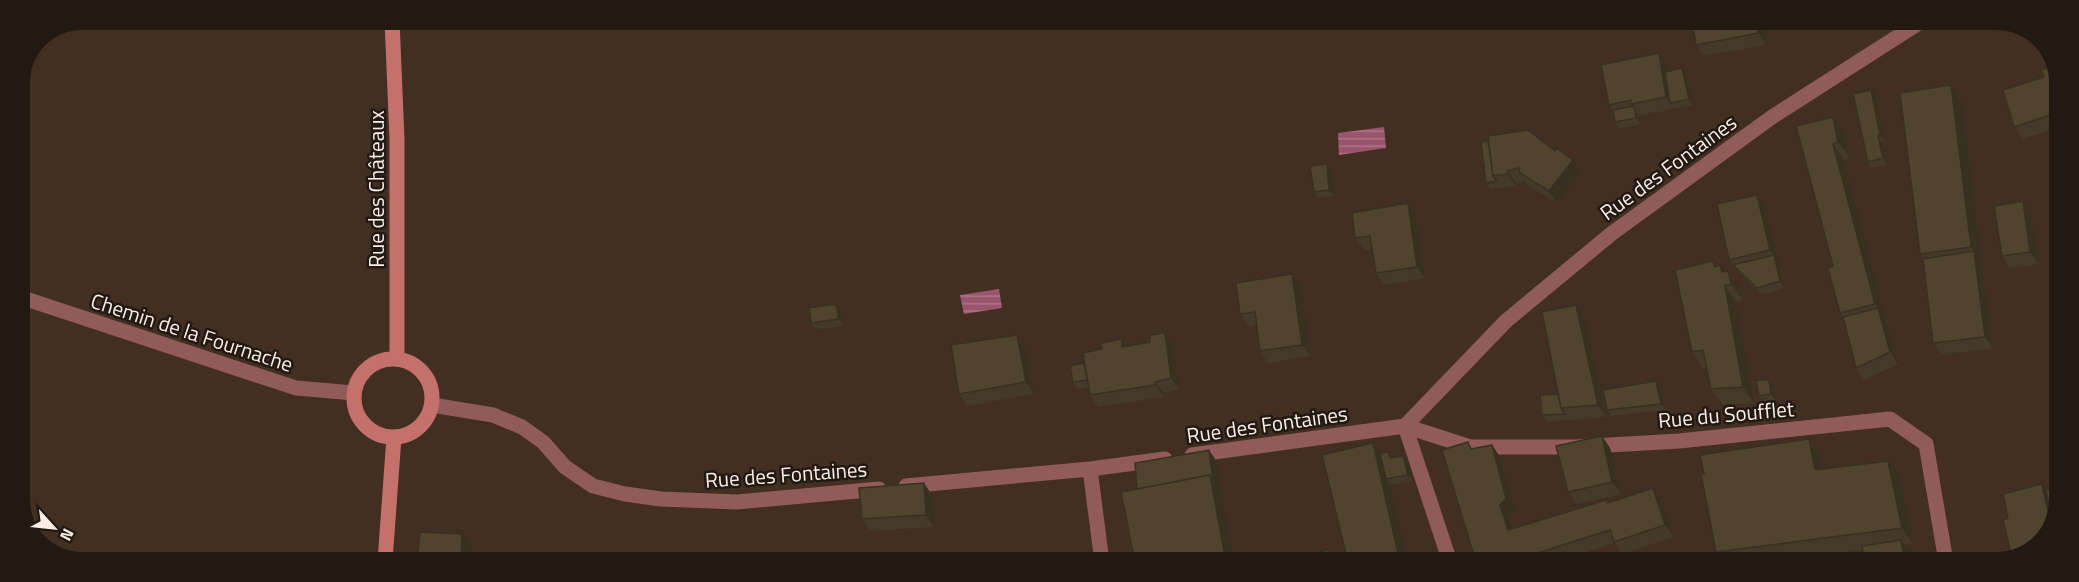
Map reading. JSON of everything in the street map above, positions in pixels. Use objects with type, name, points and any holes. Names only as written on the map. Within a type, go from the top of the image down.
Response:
[{"type":"street","name":"Rue des Châteaux","points":[[392,30],[397,148],[397,358]]},
{"type":"street","name":"Rue des Fontaines","points":[[432,405],[493,415],[522,427],[543,442],[565,467],[593,486],[625,494],[661,499],[737,502],[1090,469],[1406,426],[1506,321],[1602,241],[1772,117],[1908,30]]},
{"type":"street","name":"Chemin de la Fournache","points":[[30,300],[296,388],[354,393]]},
{"type":"street","points":[[397,358],[410,362],[420,369],[428,379],[433,392],[428,418],[407,435],[394,437],[380,435],[368,429],[357,412],[354,393],[357,381],[364,371],[374,363],[397,358]]},
{"type":"street","name":"Rue du Soufflet","points":[[1406,426],[1470,447],[1575,447],[1679,441],[1890,419],[1926,444],[1944,552]]},
{"type":"street","points":[[1406,426],[1447,552]]},
{"type":"street","points":[[386,552],[394,437]]},
{"type":"street","points":[[1090,469],[1101,552]]},
{"type":"shaded area","points":[[1384,127],[1386,148],[1339,155],[1338,133]]},
{"type":"shaded area","points":[[999,289],[1002,308],[964,314],[960,295]]},
{"type":"building","points":[[1694,30],[1758,30],[1758,33],[1696,45]]},
{"type":"building","points":[[1659,53],[1666,97],[1631,104],[1631,100],[1609,105],[1601,65]]},
{"type":"building","points":[[1682,68],[1689,99],[1670,103],[1665,72]]},
{"type":"building","points":[[2047,68],[2048,72],[2049,115],[2014,127],[2003,90],[2044,77],[2041,70]]},
{"type":"building","points":[[1951,85],[1971,247],[1920,254],[1900,93]]},
{"type":"building","points":[[1871,90],[1883,158],[1868,162],[1853,94]]},
{"type":"building","points":[[1633,106],[1636,118],[1615,122],[1613,110]]},
{"type":"building","points":[[1833,117],[1838,142],[1833,144],[1875,304],[1840,313],[1828,268],[1833,266],[1796,126]]},
{"type":"building","points":[[1528,130],[1555,151],[1557,148],[1573,160],[1549,191],[1520,173],[1519,168],[1507,171],[1508,174],[1493,176],[1488,136]]},
{"type":"building","points":[[1488,141],[1493,176],[1497,181],[1486,183],[1481,142]]},
{"type":"building","points":[[1327,164],[1329,190],[1314,192],[1310,166]]},
{"type":"building","points":[[1757,195],[1770,250],[1729,260],[1717,204]]},
{"type":"building","points":[[2023,201],[2030,252],[2002,256],[1994,206]]},
{"type":"building","points":[[1408,203],[1417,267],[1376,273],[1370,236],[1355,238],[1352,213]]},
{"type":"building","points":[[1974,251],[1985,337],[1933,343],[1923,259]]},
{"type":"building","points":[[1774,255],[1780,281],[1757,288],[1733,265]]},
{"type":"building","points":[[1713,261],[1715,267],[1720,265],[1722,272],[1728,271],[1731,284],[1725,286],[1743,387],[1711,389],[1703,350],[1692,352],[1675,270]]},
{"type":"building","points":[[1292,274],[1302,345],[1260,351],[1255,312],[1240,314],[1236,283]]},
{"type":"building","points":[[836,304],[839,319],[811,323],[809,308]]},
{"type":"building","points":[[1576,305],[1598,405],[1561,408],[1542,312]]},
{"type":"building","points":[[1878,308],[1890,352],[1856,368],[1843,317]]},
{"type":"building","points":[[1165,333],[1171,378],[1155,382],[1155,385],[1090,395],[1083,353],[1102,349],[1101,343],[1122,339],[1122,347],[1150,342],[1150,335]]},
{"type":"building","points":[[1017,335],[1026,382],[959,394],[951,345]]},
{"type":"building","points":[[1084,363],[1087,380],[1073,382],[1070,366]]},
{"type":"building","points":[[1756,380],[1769,380],[1771,394],[1759,396]]},
{"type":"building","points":[[1656,381],[1661,404],[1607,410],[1603,390]]},
{"type":"building","points":[[1558,394],[1565,414],[1542,415],[1540,395]]},
{"type":"building","points":[[1602,436],[1612,482],[1568,492],[1556,446]]},
{"type":"building","points":[[1809,439],[1815,470],[1888,461],[1902,528],[1716,552],[1701,474],[1704,474],[1700,455]]},
{"type":"building","points":[[1468,442],[1471,449],[1492,445],[1506,498],[1500,505],[1508,530],[1653,488],[1665,525],[1614,542],[1610,530],[1541,552],[1473,552],[1442,450]]},
{"type":"building","points":[[1373,443],[1398,552],[1346,552],[1322,455]]},
{"type":"building","points":[[1209,450],[1213,480],[1210,475],[1137,489],[1135,463]]},
{"type":"building","points":[[1388,452],[1390,458],[1403,456],[1408,475],[1386,479],[1380,453]]},
{"type":"building","points":[[1210,475],[1224,552],[1133,552],[1121,492]]},
{"type":"building","points":[[924,483],[926,515],[862,519],[859,488]]},
{"type":"building","points":[[2042,484],[2048,509],[2045,520],[2034,537],[2010,550],[2003,520],[2008,518],[2003,494]]},
{"type":"building","points":[[420,532],[462,534],[461,552],[418,552]]},
{"type":"building","points":[[1901,540],[1903,552],[1863,552],[1862,546]]}]
